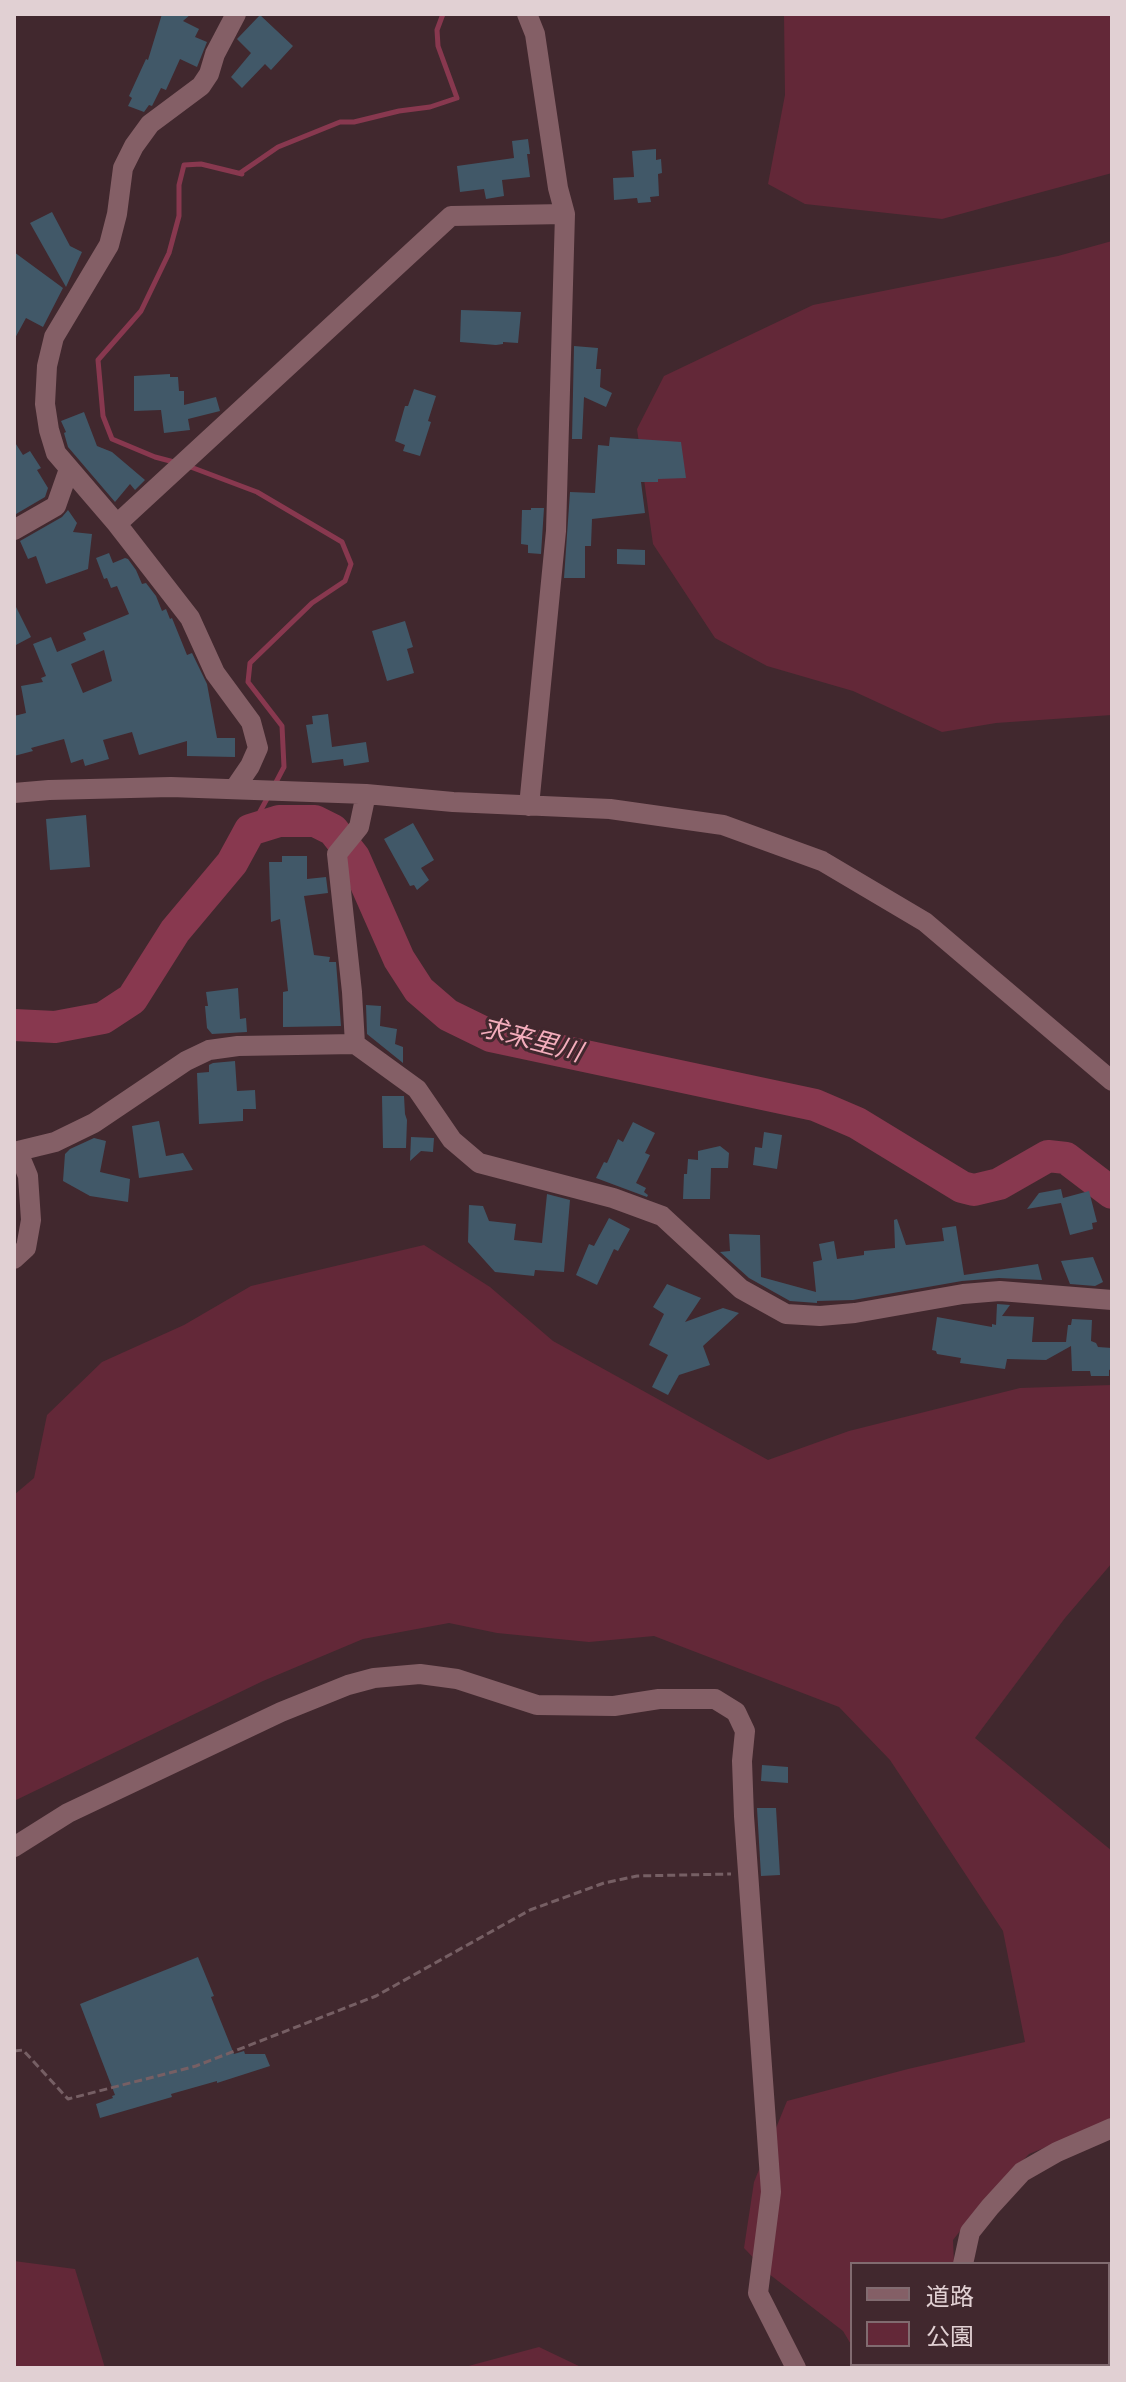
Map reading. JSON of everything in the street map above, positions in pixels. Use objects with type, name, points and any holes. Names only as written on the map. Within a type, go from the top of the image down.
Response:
[{"type":"street","points":[[236,14],[201,86],[150,124],[123,168],[109,245],[54,337],[47,366],[45,404],[56,453],[117,524],[190,618],[215,673],[251,722],[258,748],[242,788]]},
{"type":"street","points":[[527,14],[535,34],[558,188],[565,214],[556,531],[529,806]]},
{"type":"street","points":[[117,524],[451,216],[565,214]]},
{"type":"street","points":[[14,530],[56,506],[69,469]]},
{"type":"street","points":[[14,793],[171,787],[242,788],[610,809],[723,825],[822,861],[925,922],[1112,1081]]},
{"type":"street","points":[[355,1044],[337,854],[359,827],[366,794]]},
{"type":"street","points":[[14,1259],[26,1248],[31,1220],[28,1176],[16,1152],[55,1142],[94,1123],[186,1061],[209,1050],[238,1046],[355,1044],[417,1089],[452,1140],[479,1163],[613,1198],[662,1216],[741,1289],[786,1314],[820,1316],[855,1313],[963,1294],[1000,1291],[1112,1300]]},
{"type":"street","points":[[14,1847],[68,1813],[281,1712],[374,1678],[420,1674],[457,1679],[537,1705],[614,1706],[659,1699],[715,1699],[736,1712],[745,1731],[743,1775],[747,1874],[771,2192],[758,2293],[796,2368]]},
{"type":"street","points":[[963,2262],[970,2232],[1022,2172],[1057,2152],[1112,2128]]},
{"type":"path","points":[[14,2051],[23,2050],[68,2099],[82,2096],[196,2066],[376,1996],[530,1910],[604,1883],[637,1876],[747,1874]]},
{"type":"green space","points":[[784,14],[1112,14],[1112,173],[942,219],[805,204],[768,184],[785,95]]},
{"type":"green space","points":[[1112,241],[1112,715],[996,723],[942,732],[853,691],[767,666],[715,638],[653,544],[637,429],[664,376],[813,305],[1058,256]]},
{"type":"green space","points":[[424,1245],[490,1287],[553,1341],[768,1460],[849,1431],[1020,1388],[1112,1385],[1112,1563],[1065,1618],[975,1738],[1112,1851],[1112,2120],[1029,2154],[978,2208],[953,2240],[954,2262],[850,2262],[850,2343],[843,2331],[769,2274],[744,2248],[754,2182],[787,2101],[1025,2042],[1003,1931],[890,1760],[839,1707],[654,1636],[589,1642],[497,1633],[449,1623],[363,1639],[263,1681],[14,1801],[14,1495],[34,1478],[47,1415],[102,1362],[184,1325],[251,1286]]},
{"type":"green space","points":[[14,2261],[75,2269],[105,2368],[14,2368]]},
{"type":"green space","points":[[539,2347],[583,2368],[461,2368]]},
{"type":"green space","points":[[863,2366],[1073,2368],[864,2368]]},
{"type":"building","points":[[162,14],[191,14],[183,21],[199,29],[195,37],[207,42],[197,67],[180,59],[166,90],[161,88],[152,106],[149,105],[144,112],[128,106],[132,98],[129,96],[148,60]]},
{"type":"building","points":[[260,15],[293,46],[271,70],[265,64],[242,88],[231,77],[251,53],[237,39]]},
{"type":"building","points":[[528,139],[530,177],[502,180],[504,196],[486,199],[484,189],[460,192],[457,166],[514,158],[512,141]]},
{"type":"building","points":[[656,149],[656,160],[661,159],[662,173],[658,174],[659,196],[650,197],[651,202],[638,203],[637,198],[614,200],[613,178],[634,177],[632,151]]},
{"type":"building","points":[[52,212],[70,246],[82,252],[66,287],[30,223]]},
{"type":"building","points":[[14,252],[63,288],[43,327],[26,318],[14,340]]},
{"type":"building","points":[[461,310],[521,312],[518,343],[460,342]]},
{"type":"building","points":[[574,346],[598,348],[596,369],[601,369],[600,387],[612,393],[606,407],[584,397],[582,439],[572,439]]},
{"type":"building","points":[[170,374],[170,377],[178,377],[179,391],[184,391],[184,405],[216,397],[220,411],[188,419],[190,430],[164,433],[161,410],[134,411],[134,376]]},
{"type":"building","points":[[414,389],[436,396],[420,456],[403,451],[405,445],[395,441],[405,406],[408,406]]},
{"type":"building","points":[[84,412],[97,446],[112,452],[145,480],[135,490],[130,484],[115,502],[68,447],[61,421]]},
{"type":"building","points":[[610,437],[681,442],[686,478],[641,482],[645,513],[592,519],[591,546],[585,546],[585,578],[564,578],[570,492],[595,493],[598,445],[609,446]]},
{"type":"building","points":[[14,441],[23,455],[30,451],[41,468],[37,470],[48,488],[45,497],[16,514],[14,510]]},
{"type":"building","points":[[544,508],[541,554],[528,553],[528,545],[521,544],[522,510]]},
{"type":"building","points":[[68,510],[77,523],[73,532],[92,534],[88,569],[46,584],[36,556],[28,559],[20,541],[62,517]]},
{"type":"building","points":[[617,549],[645,550],[645,565],[617,564]]},
{"type":"building","points":[[109,553],[113,563],[128,559],[142,584],[146,583],[156,596],[162,611],[166,609],[187,655],[192,653],[207,684],[217,738],[235,738],[235,757],[187,756],[187,741],[139,755],[132,732],[103,740],[109,759],[85,766],[83,759],[71,763],[64,739],[14,756],[14,716],[26,713],[21,686],[43,682],[41,678],[46,676],[33,644],[51,637],[57,652],[86,640],[83,633],[129,614],[117,586],[111,588],[107,578],[104,579],[96,558]],"holes":[[[104,650],[112,681],[83,693],[71,664]]]},
{"type":"building","points":[[14,603],[31,637],[14,646]]},
{"type":"building","points":[[405,621],[413,647],[407,649],[414,673],[387,681],[372,631]]},
{"type":"building","points":[[328,714],[332,747],[366,742],[369,762],[344,766],[343,759],[312,763],[306,725],[313,724],[312,716]]},
{"type":"building","points":[[86,815],[90,867],[50,870],[46,819]]},
{"type":"building","points":[[413,823],[434,860],[421,868],[429,880],[417,890],[414,885],[410,886],[384,839]]},
{"type":"building","points":[[282,856],[307,856],[307,879],[326,877],[328,893],[304,896],[314,955],[330,957],[329,962],[336,962],[341,1026],[283,1027],[283,992],[288,991],[280,919],[271,922],[269,862],[282,862]]},
{"type":"building","points":[[238,988],[240,1019],[246,1018],[247,1032],[212,1034],[207,1028],[206,992]]},
{"type":"building","points":[[366,1005],[381,1006],[380,1026],[397,1029],[395,1044],[403,1047],[403,1063],[367,1034]]},
{"type":"building","points":[[235,1061],[237,1091],[255,1090],[256,1109],[243,1109],[243,1121],[199,1124],[197,1073],[209,1072],[209,1065],[213,1063]]},
{"type":"building","points":[[382,1096],[404,1096],[406,1148],[383,1148]]},
{"type":"building","points":[[159,1121],[166,1156],[183,1153],[193,1170],[139,1178],[132,1126]]},
{"type":"building","points":[[633,1122],[655,1133],[645,1153],[650,1155],[636,1183],[646,1188],[644,1192],[647,1197],[596,1178],[618,1139],[623,1142]]},
{"type":"building","points":[[764,1132],[782,1135],[777,1169],[753,1165],[755,1147],[762,1148]]},
{"type":"building","points":[[411,1137],[434,1138],[433,1152],[421,1151],[410,1161]]},
{"type":"building","points":[[94,1138],[106,1141],[100,1172],[130,1179],[128,1202],[90,1196],[63,1181],[65,1154]]},
{"type":"building","points":[[720,1146],[729,1153],[728,1168],[711,1168],[710,1199],[683,1199],[688,1159],[698,1160],[698,1151]]},
{"type":"building","points":[[1061,1189],[1063,1198],[1089,1191],[1097,1222],[1092,1223],[1093,1229],[1070,1235],[1061,1203],[1027,1209],[1039,1193]]},
{"type":"building","points":[[547,1194],[570,1200],[564,1272],[535,1270],[534,1276],[495,1272],[468,1242],[469,1205],[483,1206],[489,1221],[516,1224],[514,1240],[542,1243]]},
{"type":"building","points":[[609,1218],[630,1229],[618,1251],[614,1249],[597,1285],[576,1275],[589,1244],[594,1246]]},
{"type":"building","points":[[897,1219],[906,1245],[944,1241],[942,1228],[956,1226],[964,1275],[1038,1264],[1042,1280],[999,1278],[962,1281],[853,1300],[817,1303],[790,1301],[749,1278],[720,1252],[730,1251],[729,1234],[760,1235],[761,1277],[816,1292],[813,1262],[822,1260],[819,1244],[834,1241],[837,1259],[864,1255],[864,1251],[895,1248],[894,1220]]},
{"type":"building","points":[[1093,1257],[1103,1282],[1095,1286],[1070,1284],[1061,1261]]},
{"type":"building","points":[[667,1284],[701,1298],[685,1322],[723,1308],[739,1313],[703,1346],[710,1365],[679,1375],[668,1395],[652,1387],[668,1355],[649,1345],[664,1314],[653,1307]]},
{"type":"building","points":[[997,1304],[1010,1305],[1002,1316],[1034,1317],[1032,1342],[1066,1342],[1072,1319],[1092,1320],[1091,1341],[1098,1347],[1112,1348],[1109,1376],[1091,1376],[1090,1371],[1072,1371],[1071,1346],[1046,1360],[1007,1359],[1005,1369],[960,1363],[961,1358],[937,1354],[932,1350],[937,1317],[992,1327],[992,1324],[996,1325]]},
{"type":"building","points":[[762,1765],[788,1767],[788,1783],[761,1781]]},
{"type":"building","points":[[757,1808],[776,1808],[780,1875],[761,1876]]},
{"type":"building","points":[[198,1957],[234,2054],[244,2051],[245,2054],[265,2054],[270,2066],[100,2118],[96,2104],[115,2095],[80,2004]]},
{"type":"waterway","points":[[174,462],[112,439],[103,416],[98,360],[141,311],[169,253],[179,216],[179,185],[184,165],[201,164],[242,174],[278,147],[340,122],[430,107],[457,98],[438,46],[437,30],[443,14]]},
{"type":"waterway","points":[[188,466],[257,492],[342,542],[351,564],[345,581],[312,603],[250,663],[248,682],[282,726],[284,767],[274,786]]},
{"type":"waterway","points":[[250,830],[269,795]]},
{"type":"waterway","name":"求来里川","points":[[14,1025],[55,1027],[103,1018],[132,999],[175,931],[232,863],[250,830],[279,821],[315,821],[333,830],[354,857],[399,959],[419,990],[448,1015],[491,1036],[815,1105],[857,1123],[962,1187],[974,1190],[999,1184],[1048,1156],[1066,1158],[1112,1193]]}]
